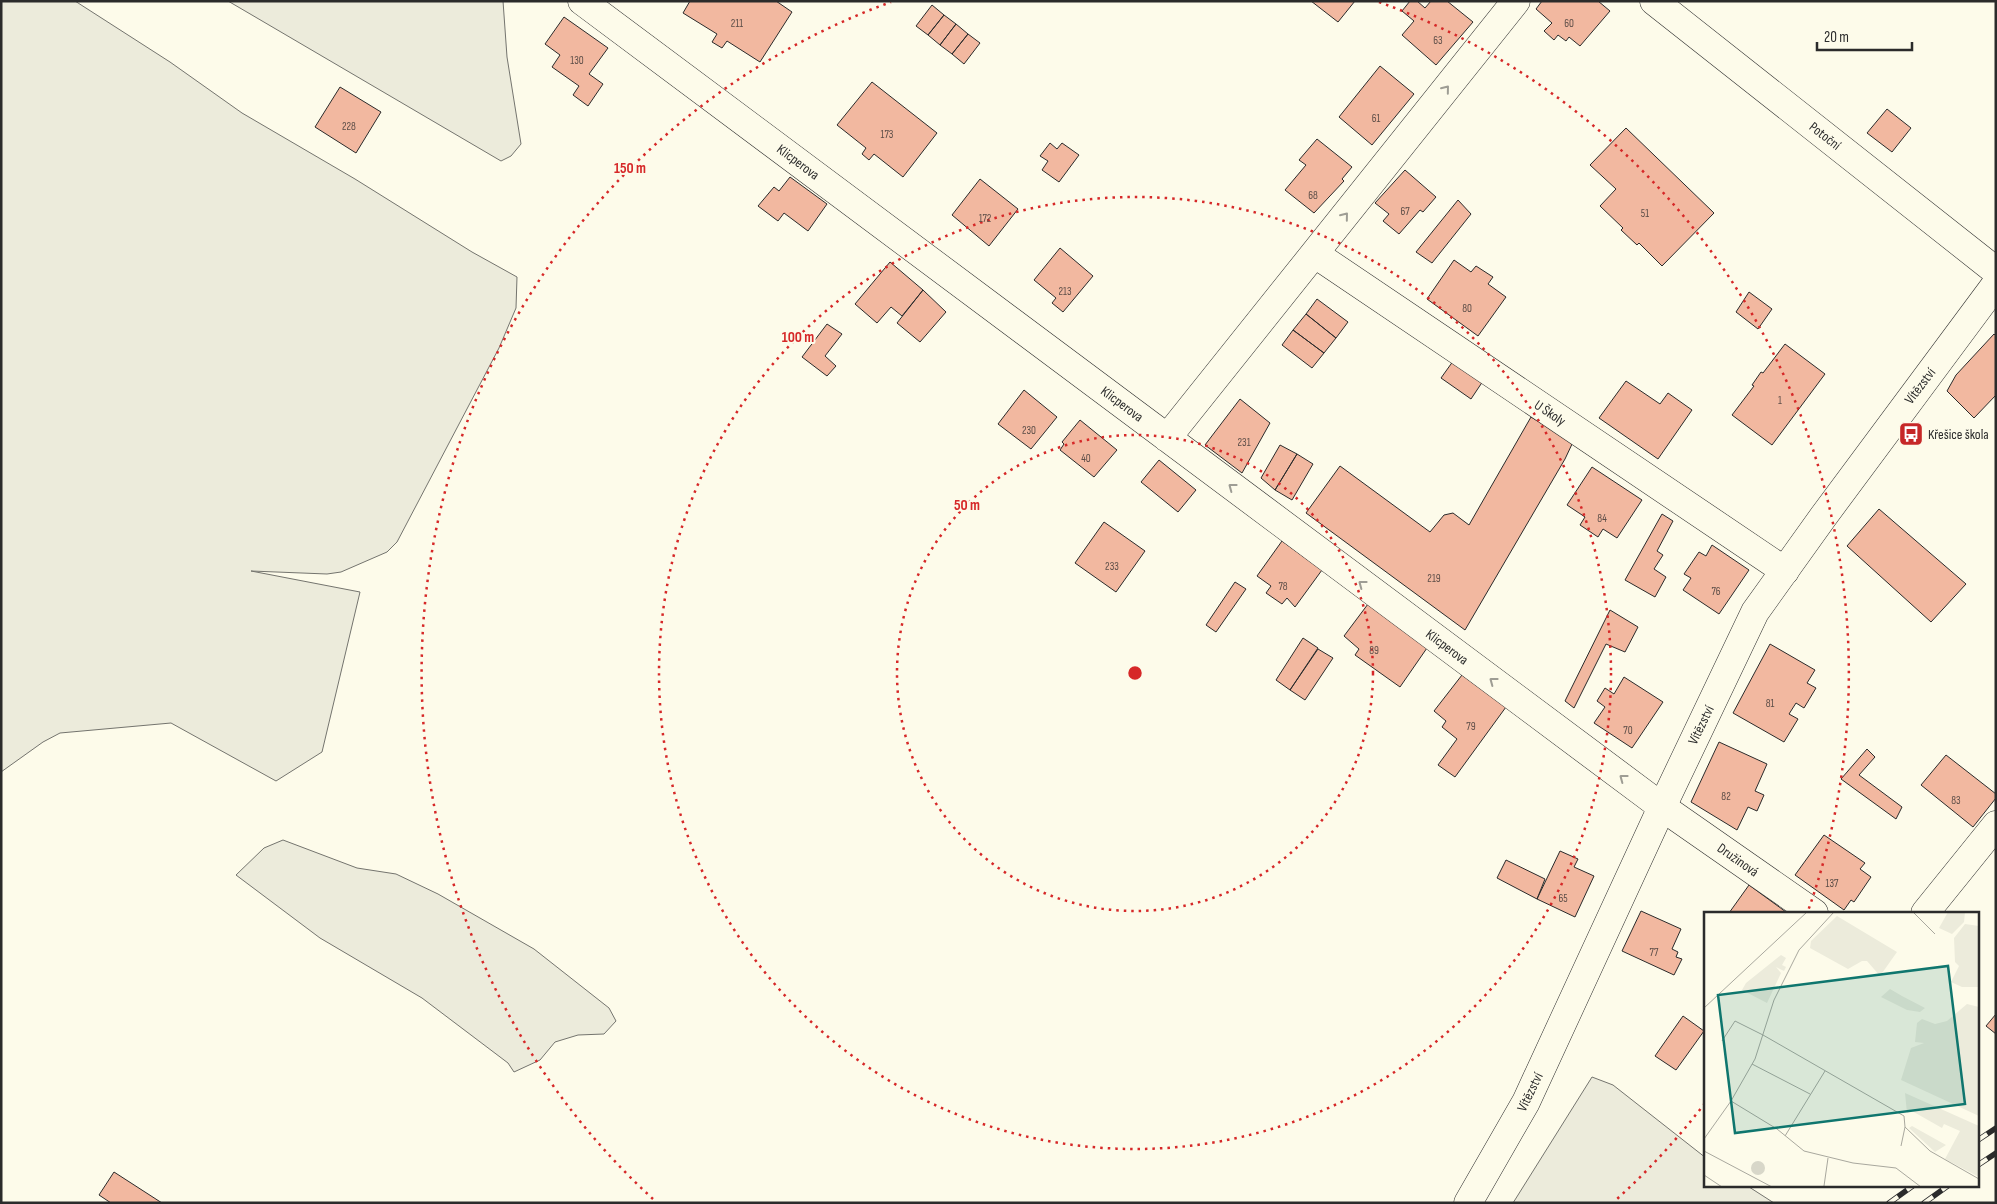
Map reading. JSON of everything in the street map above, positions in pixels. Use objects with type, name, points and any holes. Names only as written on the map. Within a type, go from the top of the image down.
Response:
[{"type":"street","name":"Klicperova","points":[[582,1],[1662,807]]},
{"type":"street","points":[[1167,438],[1516,1]]},
{"type":"street","name":"Potoční","points":[[1654,1],[1996,271]]},
{"type":"street","name":"U Školy","points":[[1314,254],[1785,571]]},
{"type":"street","name":"Vítězství","points":[[1468,1203],[1526,1102],[1662,807],[1755,612],[1996,284]]},
{"type":"street","name":"Družinová","points":[[1662,807],[1813,912]]},
{"type":"street","points":[[1926,912],[1996,825]]},
{"type":"shaded area","points":[[1,1],[75,1],[170,62],[242,113],[355,179],[472,252],[517,277],[516,308],[499,348],[397,542],[387,552],[341,572],[327,574],[251,571],[360,592],[322,752],[276,781],[171,723],[60,733],[43,742],[1,772]]},
{"type":"shaded area","points":[[228,1],[503,1],[507,57],[521,144],[511,156],[501,161]]},
{"type":"shaded area","points":[[283,840],[357,868],[396,874],[438,894],[534,949],[609,1008],[616,1021],[604,1034],[578,1035],[555,1042],[540,1060],[514,1072],[508,1063],[422,998],[320,938],[236,875],[264,848]]},
{"type":"shaded area","points":[[1592,1077],[1613,1085],[1704,1156],[1704,1186],[1748,1186],[1774,1203],[1513,1203]]},
{"type":"building","points":[[690,1],[776,1],[792,12],[760,62],[727,41],[722,48],[712,42],[717,34],[683,13]]},
{"type":"building","points":[[1311,1],[1355,1],[1338,22]]},
{"type":"building","points":[[1410,1],[1417,1],[1425,8],[1431,1],[1447,1],[1473,22],[1436,65],[1402,35],[1414,21],[1402,11]]},
{"type":"building","points":[[1542,1],[1598,1],[1610,11],[1580,46],[1569,37],[1566,41],[1558,35],[1554,40],[1544,31],[1552,23],[1536,9]]},
{"type":"building","points":[[932,5],[944,15],[928,35],[916,26]]},
{"type":"building","points":[[944,15],[956,24],[940,45],[928,35]]},
{"type":"building","points":[[564,17],[608,48],[589,74],[603,84],[588,106],[573,95],[579,86],[552,67],[560,55],[545,44]]},
{"type":"building","points":[[956,24],[968,34],[952,54],[940,45]]},
{"type":"building","points":[[968,34],[980,43],[964,64],[952,54]]},
{"type":"building","points":[[1380,66],[1414,94],[1372,145],[1339,117]]},
{"type":"building","points":[[872,82],[937,133],[903,177],[874,154],[869,160],[862,154],[866,148],[837,125]]},
{"type":"building","points":[[340,87],[381,112],[356,153],[315,127]]},
{"type":"building","points":[[1887,109],[1911,128],[1892,152],[1867,133]]},
{"type":"building","points":[[1626,128],[1714,213],[1662,266],[1639,243],[1637,245],[1621,230],[1623,228],[1600,206],[1616,189],[1590,165]]},
{"type":"building","points":[[1317,139],[1352,167],[1342,179],[1344,181],[1314,213],[1285,190],[1306,165],[1299,160]]},
{"type":"building","points":[[1050,143],[1057,149],[1062,143],[1079,155],[1059,182],[1042,170],[1048,161],[1040,156]]},
{"type":"building","points":[[1405,170],[1436,197],[1423,212],[1420,210],[1399,234],[1383,221],[1389,214],[1375,203]]},
{"type":"building","points":[[790,177],[827,204],[808,231],[784,213],[778,221],[758,206],[774,187],[779,191]]},
{"type":"building","points":[[980,179],[1018,209],[989,246],[952,215]]},
{"type":"building","points":[[1458,200],[1471,214],[1432,263],[1416,252]]},
{"type":"building","points":[[1060,248],[1093,276],[1063,312],[1052,303],[1056,298],[1034,280]]},
{"type":"building","points":[[1454,260],[1471,272],[1476,266],[1493,277],[1488,284],[1506,297],[1478,336],[1427,299]]},
{"type":"building","points":[[890,262],[923,290],[902,316],[891,307],[877,323],[855,304]]},
{"type":"building","points":[[923,290],[946,312],[920,342],[897,323]]},
{"type":"building","points":[[1749,292],[1772,309],[1758,329],[1736,312]]},
{"type":"building","points":[[1317,299],[1348,322],[1336,338],[1306,314]]},
{"type":"building","points":[[1306,314],[1336,338],[1324,353],[1293,330]]},
{"type":"building","points":[[827,324],[842,334],[825,356],[836,366],[827,376],[802,357]]},
{"type":"building","points":[[1293,330],[1324,353],[1312,368],[1282,345]]},
{"type":"building","points":[[1994,334],[1996,336],[1996,395],[1974,418],[1947,391],[1956,375]]},
{"type":"building","points":[[1785,344],[1825,374],[1772,445],[1732,415],[1754,386],[1752,385],[1761,372],[1763,373]]},
{"type":"building","points":[[1456,357],[1485,378],[1471,399],[1441,378]]},
{"type":"building","points":[[1626,381],[1660,404],[1668,393],[1692,410],[1658,459],[1599,418]]},
{"type":"building","points":[[1024,390],[1057,417],[1031,449],[998,424]]},
{"type":"building","points":[[1240,399],[1270,423],[1242,473],[1205,445]]},
{"type":"building","points":[[1531,417],[1573,442],[1565,459],[1465,630],[1306,513],[1340,466],[1430,532],[1444,515],[1453,513],[1469,525]]},
{"type":"building","points":[[1080,420],[1117,450],[1094,477],[1060,450],[1064,444],[1062,442]]},
{"type":"building","points":[[1280,445],[1297,454],[1275,490],[1261,478]]},
{"type":"building","points":[[1297,454],[1313,464],[1292,500],[1275,490]]},
{"type":"building","points":[[1159,460],[1196,490],[1178,512],[1141,482]]},
{"type":"building","points":[[1592,467],[1642,500],[1617,538],[1603,529],[1598,537],[1580,525],[1585,517],[1567,505]]},
{"type":"building","points":[[1879,509],[1966,584],[1931,622],[1847,546]]},
{"type":"building","points":[[1662,514],[1673,521],[1657,551],[1663,555],[1654,569],[1666,577],[1655,597],[1625,580]]},
{"type":"building","points":[[1104,522],[1145,551],[1116,592],[1075,563]]},
{"type":"building","points":[[1282,541],[1322,570],[1295,607],[1287,598],[1282,604],[1266,593],[1271,586],[1257,576]]},
{"type":"building","points":[[1712,545],[1749,570],[1719,614],[1683,590],[1691,578],[1684,574],[1699,552],[1706,556]]},
{"type":"building","points":[[1235,582],[1246,589],[1216,632],[1206,625]]},
{"type":"building","points":[[1368,604],[1427,648],[1400,687],[1355,655],[1359,649],[1344,636]]},
{"type":"building","points":[[1610,610],[1638,627],[1625,652],[1606,644],[1574,708],[1565,701]]},
{"type":"building","points":[[1303,638],[1318,648],[1290,690],[1276,680]]},
{"type":"building","points":[[1770,644],[1815,670],[1807,683],[1816,688],[1804,708],[1796,703],[1789,714],[1798,719],[1784,742],[1733,713]]},
{"type":"building","points":[[1318,649],[1333,658],[1305,700],[1290,690]]},
{"type":"building","points":[[1462,675],[1506,707],[1455,777],[1438,765],[1457,739],[1442,727],[1446,721],[1434,711]]},
{"type":"building","points":[[1624,677],[1663,702],[1632,748],[1594,723],[1605,707],[1597,701],[1605,688],[1614,694]]},
{"type":"building","points":[[1719,742],[1767,764],[1755,791],[1764,795],[1757,811],[1748,807],[1737,830],[1691,802]]},
{"type":"building","points":[[1867,749],[1875,757],[1859,775],[1902,807],[1896,819],[1841,779]]},
{"type":"building","points":[[1946,755],[1996,794],[1996,798],[1973,827],[1921,785]]},
{"type":"building","points":[[1824,835],[1865,863],[1860,869],[1871,877],[1854,902],[1851,900],[1844,910],[1795,875]]},
{"type":"building","points":[[1560,851],[1578,859],[1574,867],[1594,876],[1575,917],[1537,899]]},
{"type":"building","points":[[1506,860],[1545,879],[1537,899],[1497,878]]},
{"type":"building","points":[[1749,885],[1786,912],[1730,912]]},
{"type":"building","points":[[1641,911],[1681,929],[1672,949],[1678,952],[1676,957],[1682,959],[1674,975],[1622,951]]},
{"type":"building","points":[[1996,1014],[1996,1034],[1986,1026]]},
{"type":"building","points":[[1683,1016],[1704,1031],[1676,1070],[1655,1056]]},
{"type":"building","points":[[114,1172],[162,1203],[111,1203],[99,1195]]},
{"type":"railway","points":[[1980,1139],[1996,1128]]},
{"type":"railway","points":[[1980,1164],[1996,1153]]},
{"type":"railway","points":[[1889,1203],[1913,1186]]},
{"type":"railway","points":[[1924,1203],[1948,1186]]},
{"type":"place","name":"Křešice škola","points":[[1911,434]]}]
